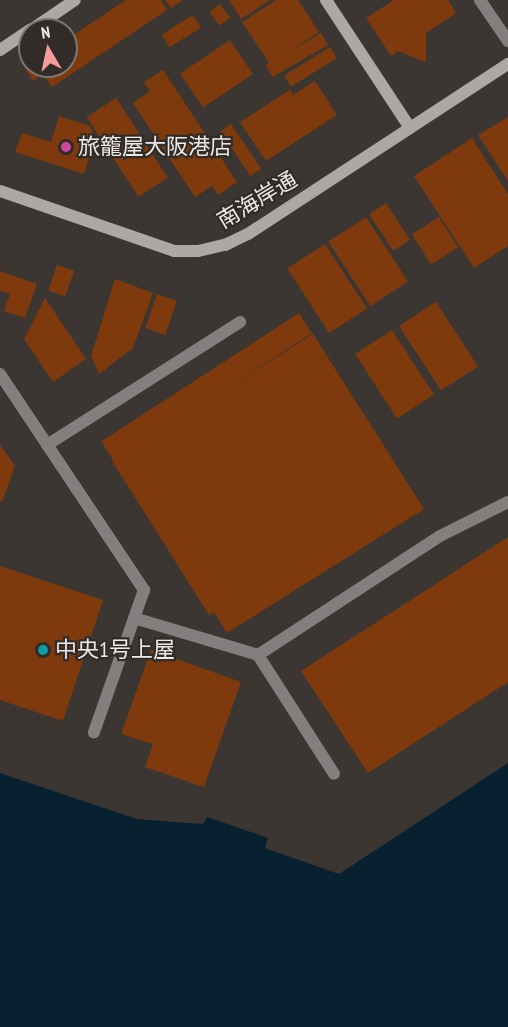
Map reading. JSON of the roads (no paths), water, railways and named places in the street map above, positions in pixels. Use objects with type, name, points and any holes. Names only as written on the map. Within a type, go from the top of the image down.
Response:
[{"type":"street","points":[[48,18],[75,0]]},
{"type":"street","points":[[326,0],[410,128]]},
{"type":"street","points":[[0,50],[18,38]]},
{"type":"street","name":"南海岸通","points":[[0,191],[174,251],[198,251],[225,245],[248,234],[508,64]]},
{"type":"lane","points":[[480,0],[508,41]]},
{"type":"lane","points":[[47,445],[240,322]]},
{"type":"lane","points":[[0,374],[144,590],[94,732]]},
{"type":"lane","points":[[258,655],[440,536],[508,502]]},
{"type":"lane","points":[[134,618],[258,655],[334,774]]},
{"type":"water","points":[[508,763],[508,1027],[0,1027],[0,773],[137,819],[203,824],[207,817],[268,838],[265,848],[339,874]]},
{"type":"place","name":"旅籠屋大阪港店","points":[[66,147]]},
{"type":"place","name":"中央1号上屋","points":[[43,650]]}]
